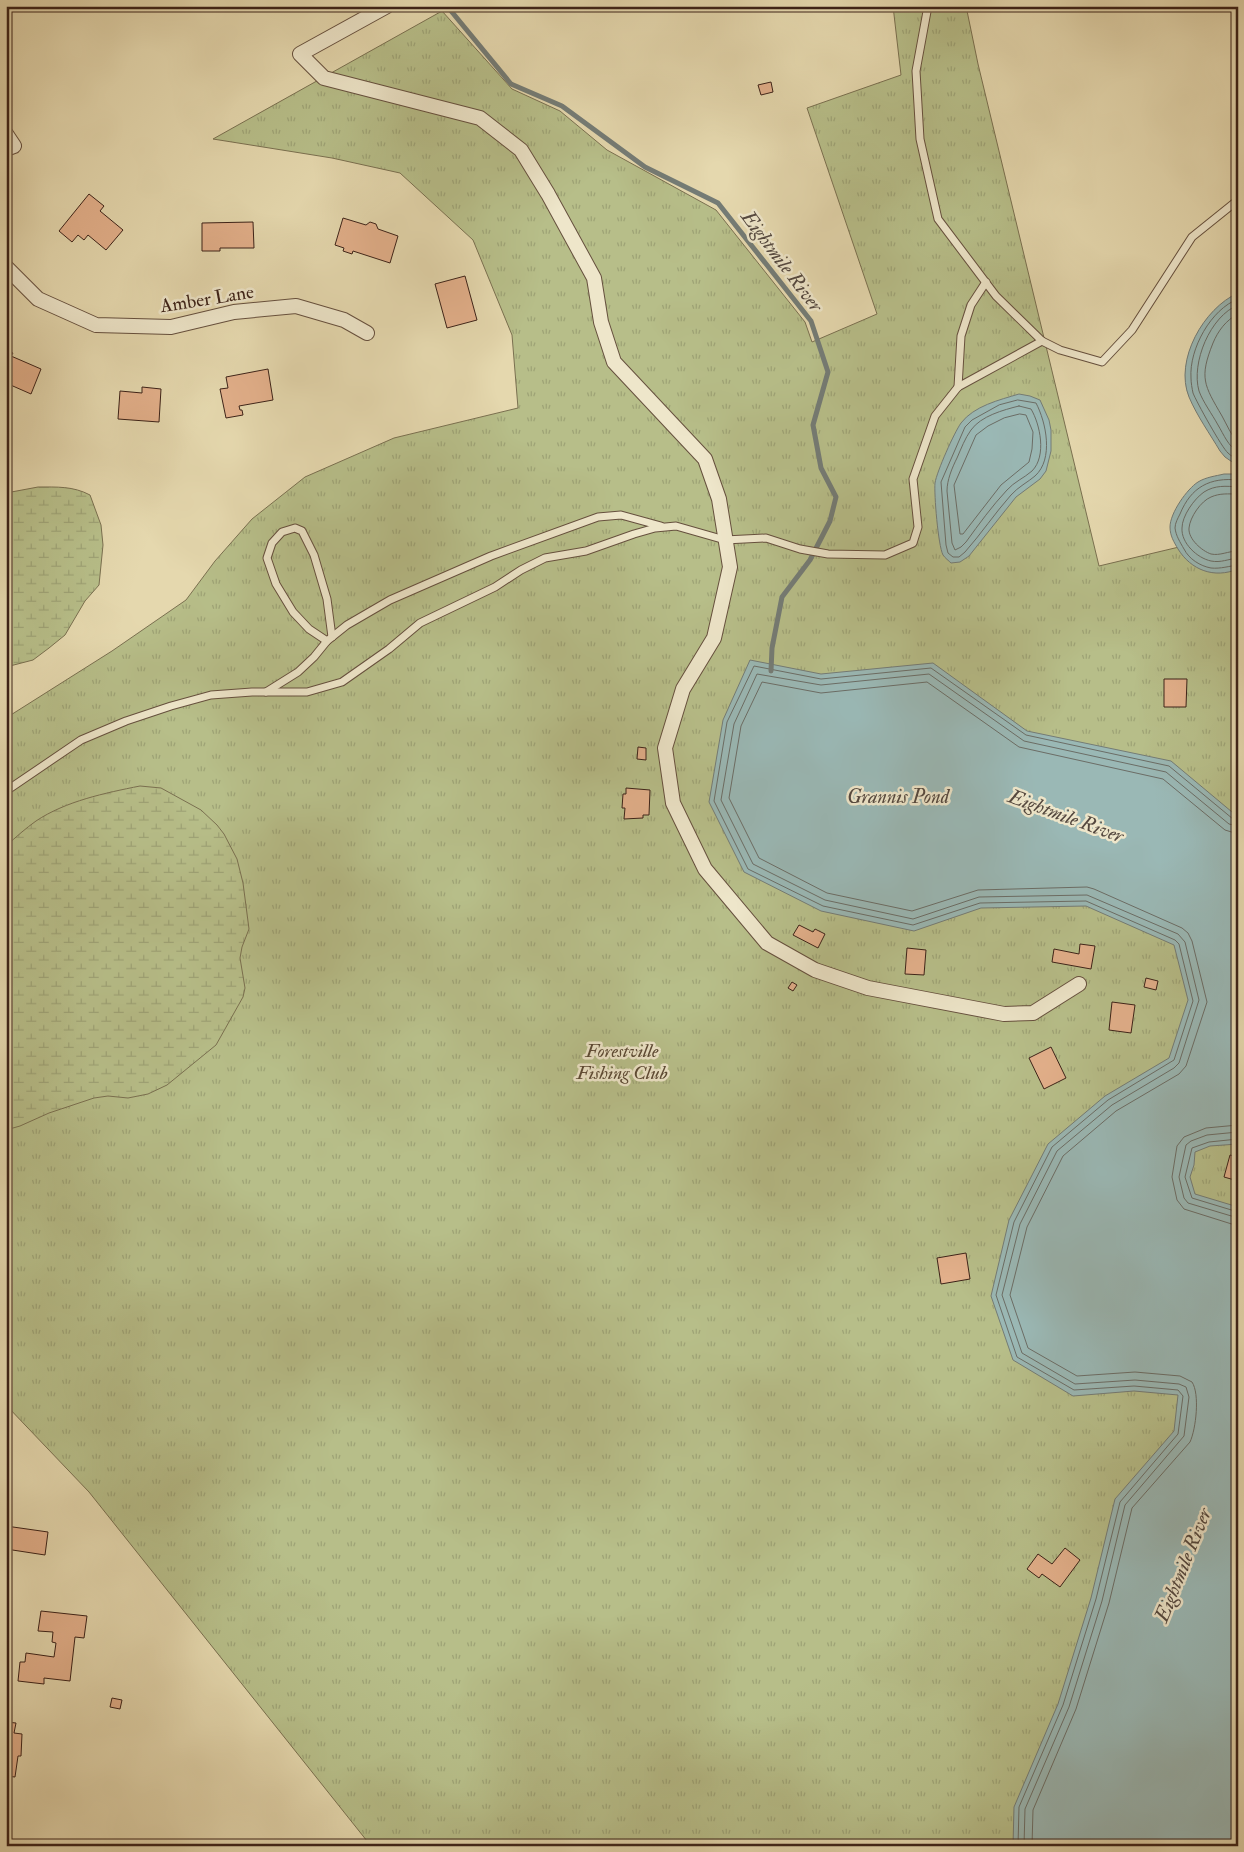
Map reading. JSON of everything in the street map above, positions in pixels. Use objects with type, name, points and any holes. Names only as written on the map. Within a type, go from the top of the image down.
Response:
[{"type":"street","points":[[387,6],[300,54],[324,78],[480,118],[521,150],[548,194],[594,278],[601,322],[614,362],[705,459],[719,499],[730,567],[714,638],[683,689],[665,748],[672,803],[705,869],[767,943],[815,970],[868,988],[1004,1014],[1033,1013],[1080,984]]},
{"type":"street","points":[[6,134],[14,146],[6,149]]},
{"type":"street","name":"Amber Lane","points":[[6,267],[38,300],[96,325],[171,327],[234,312],[296,306],[344,320],[367,333]]},
{"type":"lane","points":[[928,6],[916,71],[920,138],[938,219],[996,296],[1042,341],[1060,350],[1102,362],[1132,330],[1192,237],[1238,200]]},
{"type":"lane","points":[[958,387],[958,361],[961,336],[971,305],[986,282]]},
{"type":"lane","points":[[6,791],[81,740],[171,706],[211,695],[307,692],[342,682],[390,649],[420,624],[495,587],[521,570],[545,558],[586,551],[634,534],[676,526],[726,540],[766,538],[800,549],[828,554],[885,555],[912,544],[918,527],[913,480],[935,416],[958,387],[1042,341]]},
{"type":"lane","points":[[266,692],[298,672],[330,639],[347,625],[390,600],[491,556],[598,517],[621,515],[664,527]]},
{"type":"lane","points":[[295,528],[302,532],[314,555],[327,599],[330,639],[309,630],[293,612],[276,584],[267,558],[272,543],[282,532],[295,528]]},
{"type":"green space","name":"Forestville Fishing Club","points":[[893,6],[966,6],[978,64],[1099,566],[1238,533],[1238,1846],[371,1846],[89,1492],[6,1405],[6,718],[112,651],[186,600],[215,561],[252,519],[305,477],[394,438],[518,408],[512,335],[473,240],[400,173],[332,158],[213,139],[442,11],[512,89],[560,111],[607,150],[716,210],[805,322],[812,342],[877,314],[807,108],[901,75]]},
{"type":"green space","points":[[38,487],[71,489],[90,495],[101,525],[103,545],[99,585],[85,601],[65,635],[33,660],[6,667],[6,493]]},
{"type":"green space","points":[[140,786],[161,788],[201,810],[224,834],[237,859],[243,883],[249,929],[240,958],[245,988],[243,997],[216,1045],[167,1085],[148,1094],[128,1098],[108,1096],[94,1098],[6,1130],[6,846],[36,821],[60,808],[100,795]]},
{"type":"water","points":[[1238,293],[1238,466],[1220,451],[1192,404],[1185,383],[1189,352],[1195,337],[1214,310]]},
{"type":"water","points":[[1019,394],[1040,400],[1049,420],[1051,451],[1046,471],[1040,479],[1016,497],[969,556],[960,562],[951,563],[943,555],[941,549],[935,497],[936,477],[942,461],[958,428],[966,417],[987,404]]},
{"type":"water","points":[[1224,474],[1238,476],[1238,569],[1229,572],[1212,573],[1196,567],[1183,556],[1172,539],[1170,527],[1176,508],[1194,485],[1204,479]]},
{"type":"water","name":"Grannis Pond","points":[[750,660],[821,674],[933,663],[1027,731],[1171,761],[1238,817],[1238,1144],[1210,1146],[1195,1152],[1194,1165],[1190,1177],[1195,1194],[1238,1207],[1238,1846],[1013,1846],[1014,1807],[1058,1704],[1091,1598],[1115,1499],[1174,1431],[1178,1395],[1134,1391],[1073,1396],[1013,1360],[991,1296],[1009,1220],[1048,1144],[1105,1096],[1169,1058],[1188,1000],[1174,945],[1086,906],[981,908],[914,931],[821,911],[744,872],[709,802],[723,720]]},
{"type":"building","points":[[771,82],[773,92],[761,95],[758,85]]},
{"type":"building","points":[[89,194],[104,206],[100,211],[123,230],[106,250],[88,235],[84,240],[78,235],[72,242],[59,231]]},
{"type":"building","points":[[343,218],[366,225],[370,222],[376,224],[378,229],[398,236],[390,263],[353,251],[352,254],[343,251],[344,248],[335,245]]},
{"type":"building","points":[[253,222],[254,248],[220,248],[220,251],[202,251],[202,223]]},
{"type":"building","points":[[465,276],[477,320],[447,328],[435,284]]},
{"type":"building","points":[[6,350],[13,353],[11,356],[41,369],[31,394],[6,383]]},
{"type":"building","points":[[268,369],[273,400],[239,406],[243,415],[226,418],[220,389],[228,388],[226,377]]},
{"type":"building","points":[[142,387],[161,389],[159,422],[118,419],[120,391],[142,393]]},
{"type":"building","points":[[1164,679],[1187,679],[1186,707],[1164,707]]},
{"type":"building","points":[[638,747],[646,748],[646,760],[637,759]]},
{"type":"building","points":[[626,788],[650,790],[649,815],[643,815],[643,818],[624,819],[625,808],[622,808],[623,794],[626,794]]},
{"type":"building","points":[[799,925],[813,932],[815,929],[825,934],[818,948],[793,935]]},
{"type":"building","points":[[1080,944],[1095,946],[1091,969],[1052,962],[1054,949],[1079,954]]},
{"type":"building","points":[[907,948],[926,950],[924,975],[905,974]]},
{"type":"building","points":[[1146,978],[1158,981],[1156,990],[1144,987]]},
{"type":"building","points":[[792,982],[797,985],[793,991],[788,988]]},
{"type":"building","points":[[1112,1002],[1135,1005],[1131,1033],[1109,1030]]},
{"type":"building","points":[[1051,1047],[1066,1078],[1044,1089],[1029,1058]]},
{"type":"building","points":[[1230,1155],[1238,1157],[1238,1181],[1224,1177]]},
{"type":"building","points":[[966,1253],[970,1279],[941,1284],[937,1258]]},
{"type":"building","points":[[6,1526],[48,1532],[45,1555],[6,1549]]},
{"type":"building","points":[[1065,1548],[1080,1560],[1060,1587],[1042,1574],[1039,1578],[1027,1569],[1038,1554],[1052,1564]]},
{"type":"building","points":[[41,1611],[87,1616],[84,1638],[75,1637],[70,1681],[44,1678],[44,1684],[18,1681],[20,1662],[25,1662],[26,1653],[54,1657],[56,1643],[52,1642],[53,1632],[38,1631]]},
{"type":"building","points":[[112,1698],[122,1700],[120,1709],[110,1707]]},
{"type":"building","points":[[6,1722],[16,1723],[14,1733],[22,1734],[21,1756],[18,1756],[15,1777],[6,1776]]},
{"type":"waterway","name":"Eightmile River","points":[[447,6],[511,84],[562,106],[645,167],[718,203],[811,321],[828,372],[813,425],[821,468],[836,497],[830,521],[810,560],[782,597],[772,648],[771,671]]}]
